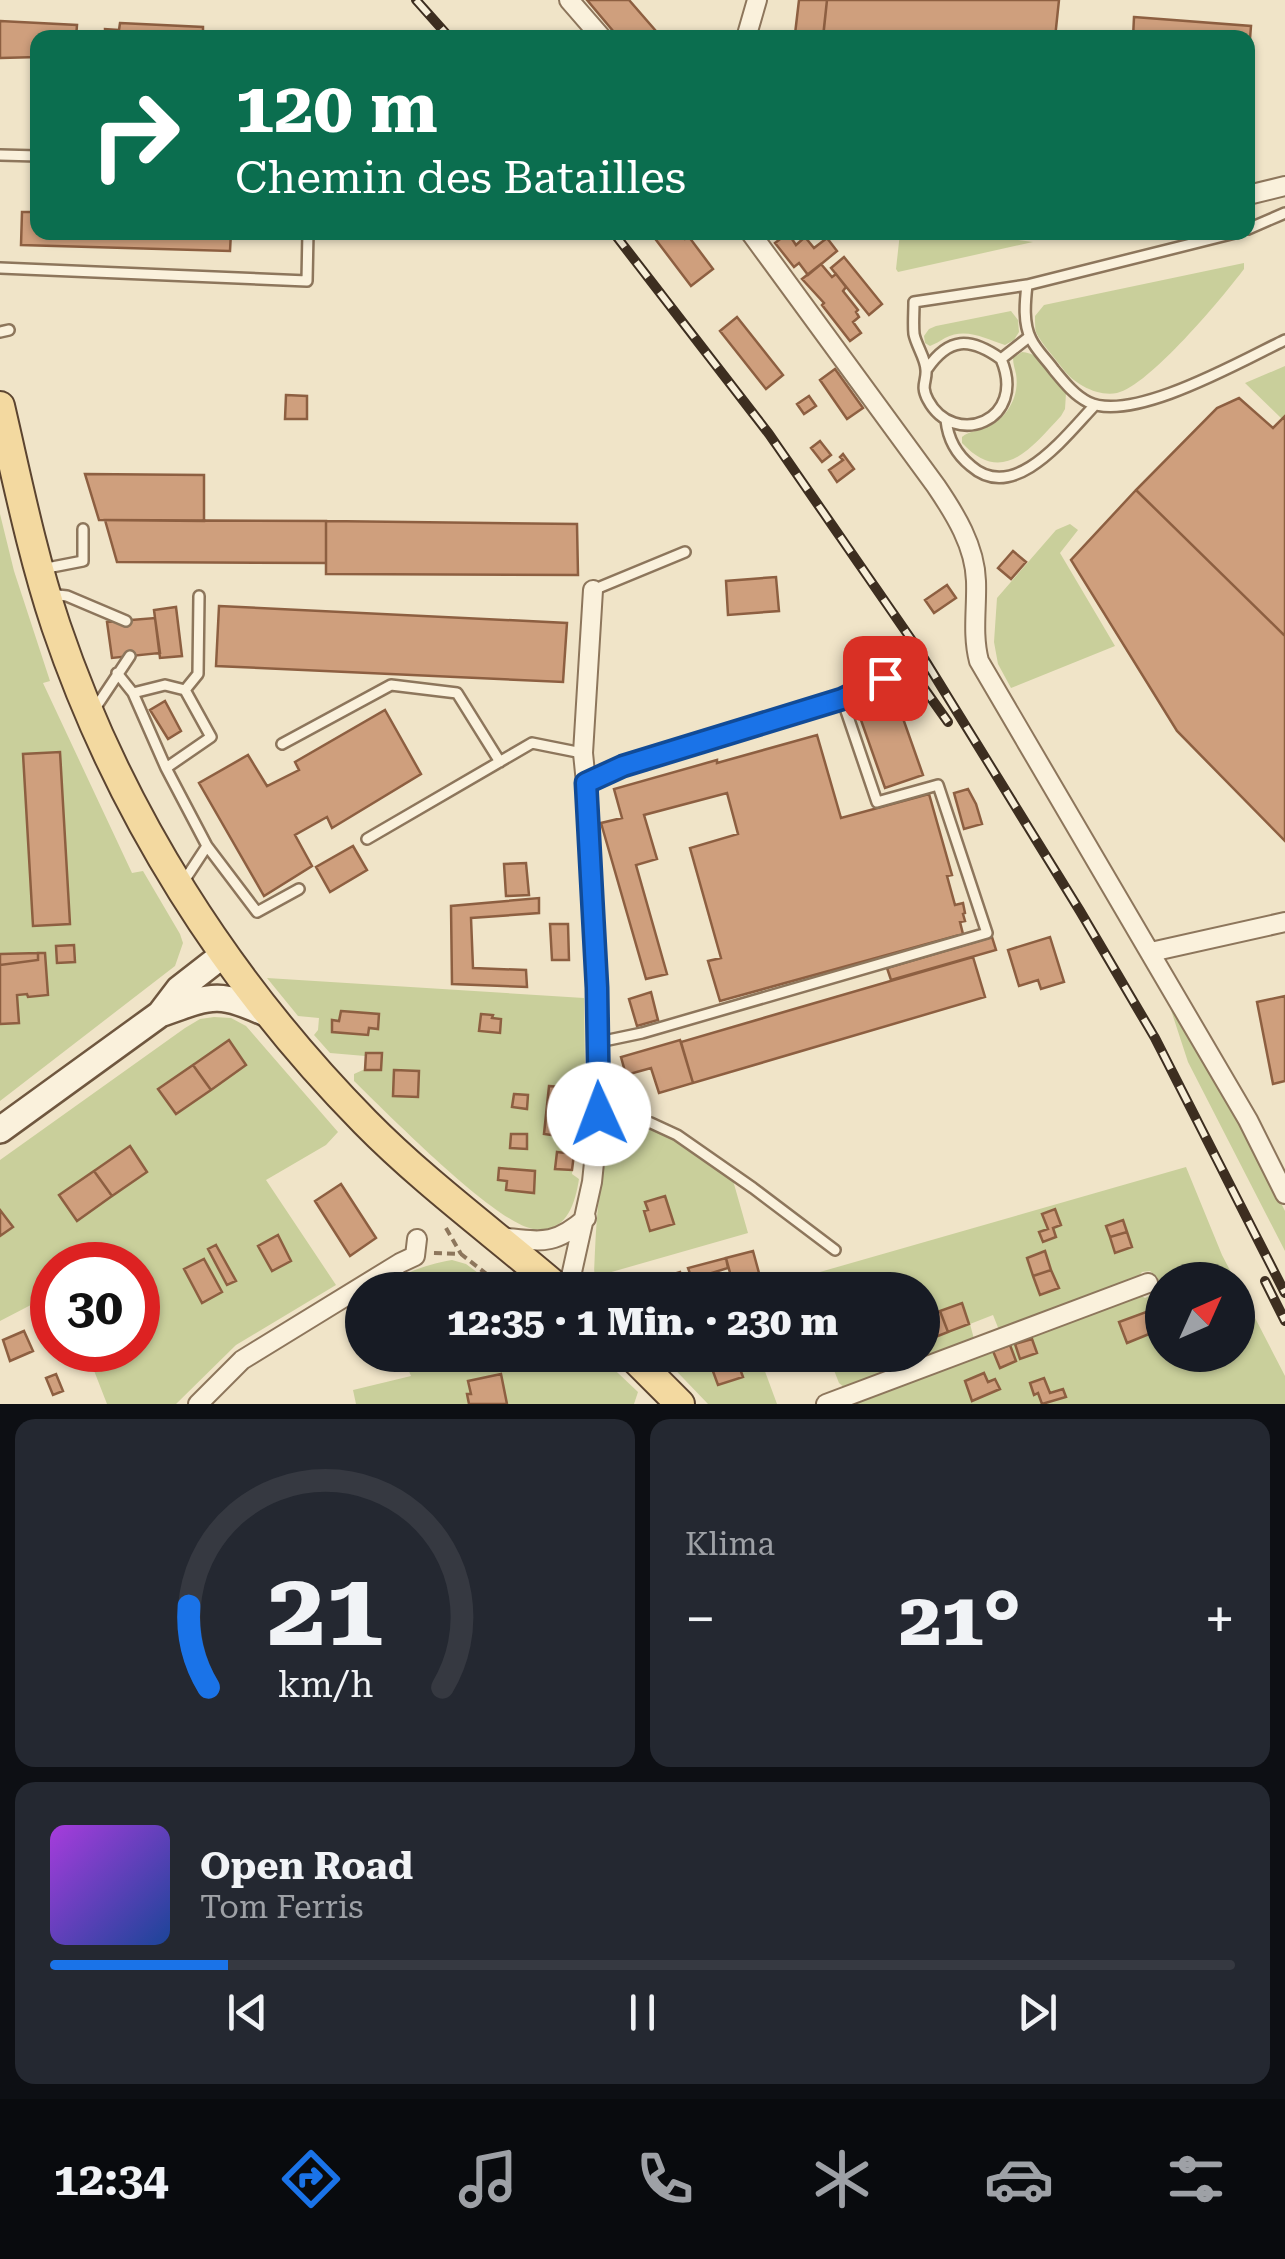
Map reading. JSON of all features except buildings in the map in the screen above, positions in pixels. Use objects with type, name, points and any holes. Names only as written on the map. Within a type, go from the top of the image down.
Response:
[{"type":"main road","points":[[0,406],[43,582],[90,716],[132,805],[180,886],[270,1016],[366,1123],[539,1272]]},
{"type":"main road","points":[[160,1014],[179,989],[224,954]]},
{"type":"main road","points":[[0,1130],[160,1014],[214,997],[238,1001],[270,1016]]},
{"type":"main road","points":[[648,1372],[680,1404]]},
{"type":"street","points":[[570,0],[595,30]]},
{"type":"street","points":[[748,30],[756,0]]},
{"type":"street","points":[[1255,193],[1285,186]]},
{"type":"street","points":[[756,240],[958,520],[975,570],[976,650],[984,671],[1248,1120],[1285,1194]]},
{"type":"street","points":[[572,1272],[586,1217],[599,1114],[597,988],[583,753],[594,590]]},
{"type":"street","points":[[586,783],[623,766],[842,699],[885,678]]},
{"type":"street","points":[[1151,952],[1285,922]]},
{"type":"street","points":[[497,1237],[552,1240],[586,1217]]},
{"type":"street","points":[[198,1404],[242,1360],[400,1262],[416,1248]]},
{"type":"street","points":[[826,1404],[1145,1284]]},
{"type":"lane","points":[[0,155],[30,156]]},
{"type":"lane","points":[[1255,226],[1285,213]]},
{"type":"lane","points":[[0,268],[307,282],[308,240]]},
{"type":"lane","points":[[927,368],[914,334],[914,302],[1027,285],[1208,240]]},
{"type":"lane","points":[[1027,285],[1024,308],[1029,337],[1065,384],[1087,402],[1096,404],[1124,406],[1154,399],[1285,340]]},
{"type":"lane","points":[[1001,359],[1029,337]]},
{"type":"lane","points":[[954,344],[977,346],[1001,359],[1007,373],[1004,402],[984,421],[969,425],[946,420],[927,398],[923,386],[927,368],[935,356],[954,344]]},
{"type":"lane","points":[[946,420],[951,442],[968,464],[981,474],[999,478],[1017,474],[1045,458],[1096,404]]},
{"type":"lane","points":[[43,582],[83,561],[83,529]]},
{"type":"lane","points":[[594,590],[685,552]]},
{"type":"lane","points":[[43,582],[126,620]]},
{"type":"lane","points":[[185,690],[198,674],[199,596]]},
{"type":"lane","points":[[90,716],[130,656]]},
{"type":"lane","points":[[118,673],[133,694],[207,846],[257,912],[299,889]]},
{"type":"lane","points":[[133,694],[165,685],[185,690],[211,737],[166,768]]},
{"type":"lane","points":[[282,744],[391,685],[456,693],[500,762]]},
{"type":"lane","points":[[597,1042],[642,1033],[987,933],[938,784],[877,802],[842,699]]},
{"type":"lane","points":[[367,839],[532,743],[583,753]]},
{"type":"lane","points":[[180,886],[207,846]]},
{"type":"lane","points":[[599,1114],[650,1123],[677,1135],[834,1250]]},
{"type":"path","points":[[441,1216],[461,1254],[483,1272]]},
{"type":"path","points":[[416,1248],[461,1254]]},
{"type":"green space","points":[[899,240],[1033,242],[898,272]]},
{"type":"green space","points":[[1244,263],[1234,282],[1185,339],[1147,375],[1117,393],[1094,391],[1073,380],[1036,331],[1035,316],[1044,305]]},
{"type":"green space","points":[[1011,311],[1018,320],[1019,332],[1005,345],[968,334],[953,335],[930,346],[925,343],[924,336],[936,326]]},
{"type":"green space","points":[[1022,352],[1042,361],[1052,373],[1066,393],[1065,409],[1028,450],[1004,462],[991,462],[977,456],[962,443],[962,437],[993,424],[1005,413],[1016,391],[1013,358]]},
{"type":"green space","points":[[1285,366],[1285,416],[1282,419],[1245,383]]},
{"type":"green space","points":[[0,514],[50,681],[43,683],[132,873],[143,871],[183,943],[175,966],[0,1101]]},
{"type":"green space","points":[[1070,524],[1078,530],[1060,553],[1115,646],[1011,688],[998,664],[994,642],[997,598],[1056,530]]},
{"type":"green space","points":[[267,978],[584,998],[582,1133],[578,1138],[567,1137],[565,1152],[574,1154],[572,1174],[579,1179],[567,1216],[554,1227],[533,1229],[516,1222],[468,1188],[354,1081],[354,1074],[365,1069],[365,1056],[330,1053],[314,1035],[319,1018],[298,1016]]},
{"type":"green space","points":[[1170,1007],[1285,1211],[1285,1251],[1188,1062]]},
{"type":"green space","points":[[231,1018],[246,1026],[338,1132],[326,1145],[266,1180],[336,1285],[236,1345],[176,1404],[107,1404],[95,1372],[160,1372],[160,1242],[30,1242],[30,1305],[0,1321],[0,1160],[200,1019]]},
{"type":"green space","points":[[644,1122],[667,1127],[728,1163],[748,1233],[612,1272],[594,1272],[602,1177],[613,1141],[630,1126]]},
{"type":"green space","points":[[1186,1167],[1226,1262],[1145,1262],[1145,1272],[1136,1280],[999,1330],[993,1315],[970,1324],[974,1339],[940,1352],[940,1272],[820,1272]]},
{"type":"green space","points":[[452,1260],[477,1272],[411,1272]]},
{"type":"green space","points":[[1137,1293],[1145,1298],[1145,1372],[1255,1372],[1255,1318],[1285,1376],[1285,1404],[844,1404],[928,1372],[940,1372],[940,1368]]},
{"type":"green space","points":[[409,1372],[617,1372],[638,1392],[634,1404],[356,1404],[353,1390],[411,1376]]},
{"type":"green space","points":[[677,1372],[765,1372],[777,1404],[708,1404]]},
{"type":"green space","points":[[835,1372],[887,1372],[845,1388]]},
{"type":"railway","points":[[416,0],[443,30]]},
{"type":"railway","points":[[619,240],[769,434],[920,652],[1155,1038],[1285,1293]]},
{"type":"railway","points":[[921,684],[948,722]]},
{"type":"railway","points":[[1265,1281],[1285,1321]]},
{"type":"route","points":[[599,1114],[586,783],[623,766],[842,699],[885,678]]}]
